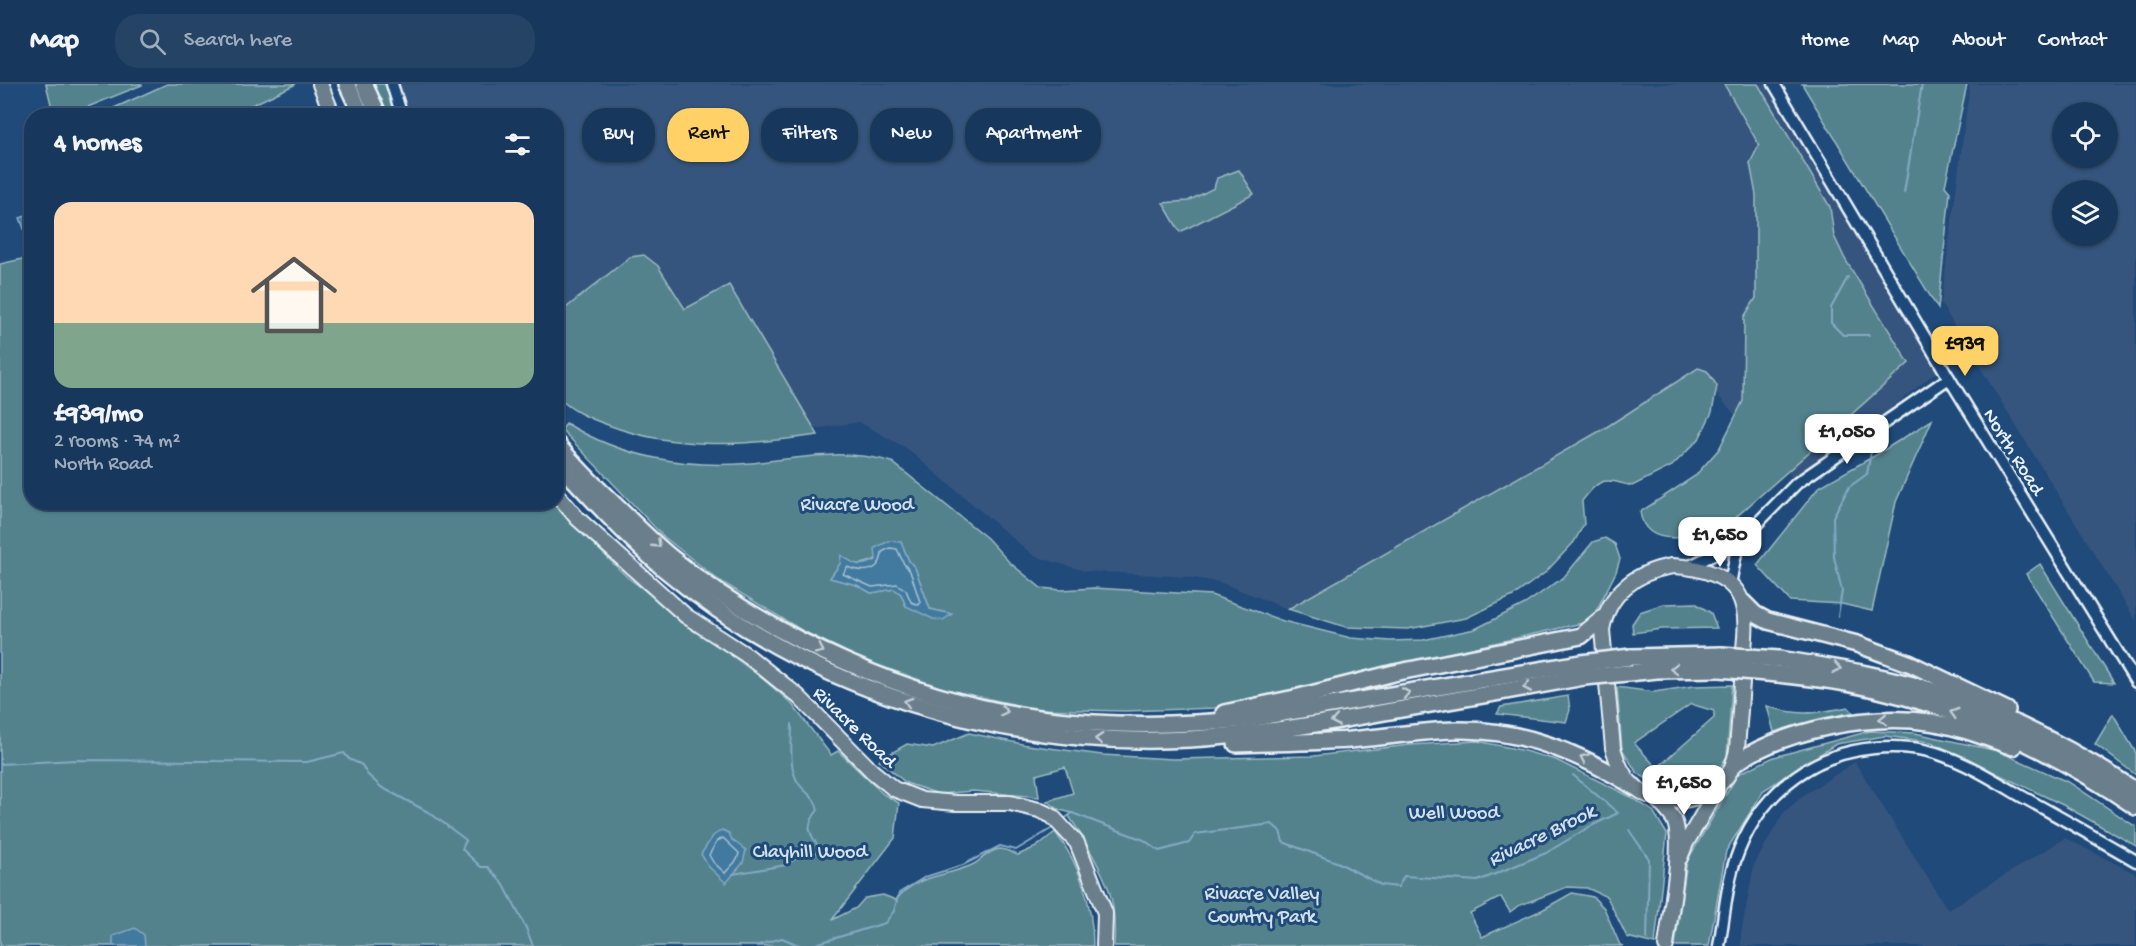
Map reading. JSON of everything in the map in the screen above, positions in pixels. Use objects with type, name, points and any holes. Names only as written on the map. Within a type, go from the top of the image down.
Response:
[{"type":"highway","points":[[347,84],[358,108]]},
{"type":"highway","points":[[364,84],[375,108]]},
{"type":"highway","points":[[564,452],[596,487],[671,558],[718,592],[814,647],[874,675],[984,707],[1038,718],[1191,739],[1307,726],[1583,670],[1630,657],[1852,671],[1948,696],[2014,723],[2083,765],[2136,791]]},
{"type":"highway","points":[[564,469],[662,567],[693,591],[788,652],[837,676],[950,715],[994,725],[1074,737],[1142,733],[1394,673],[1581,636],[1604,617]]},
{"type":"highway","points":[[1743,602],[1755,614],[1768,621],[1857,644],[1911,664],[2033,723],[2103,784],[2136,807]]},
{"type":"highway","points":[[1583,670],[1628,673],[1720,662]]},
{"type":"highway","points":[[1734,764],[1756,752],[1806,733],[1852,722],[1898,719],[1929,722],[2083,765]]},
{"type":"highway","points":[[1142,733],[1195,746],[1350,740],[1453,730],[1478,730],[1534,740],[1567,751],[1600,766],[1635,787]]},
{"type":"main road","points":[[320,84],[330,108]]},
{"type":"main road","name":"Rivacre Road","points":[[564,503],[577,518],[687,616],[748,656],[798,696],[872,771],[894,789],[922,800],[956,803],[1010,803],[1052,816],[1077,843],[1105,913],[1104,946]]},
{"type":"main road","points":[[1677,866],[1686,843],[1734,764],[1738,740],[1746,628],[1743,602],[1730,584],[1719,576],[1690,566],[1672,566],[1644,574],[1618,592],[1604,617],[1603,648],[1613,748],[1618,763],[1635,787],[1656,798],[1670,801],[1706,794],[1722,782]]},
{"type":"main road","points":[[1656,798],[1675,821],[1678,838],[1677,866],[1666,946]]},
{"type":"street","points":[[392,84],[400,108]]},
{"type":"street","name":"North Road","points":[[1774,84],[1949,378],[2136,682]]},
{"type":"street","points":[[1690,566],[1738,543],[1797,483],[1949,378]]},
{"type":"street","points":[[1730,584],[1738,543]]},
{"type":"street","points":[[1719,946],[1734,863],[1758,814],[1780,789],[1805,770],[1826,758],[1858,750],[1888,747],[1915,748],[1954,760],[1973,768],[2136,861]]},
{"type":"shaded area","points":[[396,84],[1773,84],[1940,369],[1797,483],[1698,374],[1293,611],[1219,582],[1186,577],[1085,571],[1034,556],[906,448],[859,422],[740,441],[564,372],[564,108],[405,108]]},
{"type":"shaded area","points":[[1970,84],[2136,84],[2136,621],[1941,304]]},
{"type":"shaded area","points":[[1855,762],[1948,910],[2065,838],[2136,874],[2136,946],[1741,946],[1741,934],[1754,865],[1783,813],[1805,794]]},
{"type":"green space","points":[[46,84],[142,85],[85,108],[52,108]]},
{"type":"green space","points":[[167,84],[296,84],[246,108],[114,108]]},
{"type":"green space","points":[[374,84],[392,84],[400,108],[386,108]]},
{"type":"green space","points":[[1724,84],[1758,84],[1830,207],[1834,236],[1845,259],[1909,363],[1726,526],[1689,536],[1663,537],[1652,533],[1644,525],[1640,512],[1695,476],[1719,449],[1743,401],[1744,317],[1756,298],[1756,195],[1750,163],[1759,145]]},
{"type":"green space","points":[[1802,84],[1967,84],[1945,186],[1950,192],[1938,309]]},
{"type":"green space","points":[[1239,170],[1254,194],[1180,232],[1163,203],[1188,201],[1214,188],[1217,178]]},
{"type":"green space","points":[[644,255],[658,266],[685,309],[729,285],[818,435],[712,444],[660,439],[594,420],[564,402],[564,309],[630,257]]},
{"type":"green space","name":"Clayhill Wood","points":[[24,259],[24,510],[559,510],[627,577],[763,679],[791,703],[831,755],[838,751],[883,794],[899,803],[895,838],[832,920],[856,908],[865,898],[883,895],[896,900],[921,881],[972,865],[996,850],[1000,849],[1018,855],[1036,847],[1055,832],[1078,871],[1088,900],[1093,946],[0,946],[0,264]]},
{"type":"green space","points":[[1698,368],[1707,371],[1717,386],[1712,412],[1699,439],[1672,466],[1632,486],[1608,481],[1594,487],[1582,501],[1584,524],[1574,542],[1546,572],[1513,596],[1466,618],[1408,629],[1346,627],[1288,609],[1605,428]]},
{"type":"green space","points":[[1932,420],[1896,502],[1872,611],[1842,604],[1790,601],[1757,565],[1819,487]]},
{"type":"green space","name":"Rivacre Wood","points":[[566,423],[587,435],[632,452],[679,462],[751,463],[839,455],[892,462],[987,538],[1009,562],[1041,588],[1062,590],[1094,588],[1211,595],[1283,621],[1351,638],[1390,641],[1423,640],[1475,629],[1525,604],[1564,577],[1593,542],[1605,538],[1615,544],[1620,559],[1616,572],[1591,621],[1441,655],[1316,688],[1217,708],[1125,711],[1036,709],[948,690],[863,660],[803,631],[717,579],[663,536],[564,432]],"holes":[[[901,542],[909,561],[915,568],[930,609],[951,614],[906,606],[901,594],[894,589],[871,593],[857,585],[830,578],[840,564],[866,563]]]},
{"type":"green space","points":[[2040,564],[2114,683],[2094,682],[2026,574]]},
{"type":"green space","points":[[1695,603],[1711,613],[1717,628],[1662,629],[1633,633],[1632,624],[1640,612],[1664,604]]},
{"type":"green space","points":[[1732,685],[1727,756],[1717,773],[1699,784],[1679,791],[1658,786],[1637,773],[1622,749],[1617,687],[1654,692],[1694,686]],"holes":[[[1691,704],[1714,711],[1714,718],[1657,768],[1634,743]]]},
{"type":"green space","points":[[1568,696],[1570,710],[1566,722],[1497,714],[1501,707]]},
{"type":"green space","points":[[1767,706],[1799,713],[1848,707],[1853,712],[1774,732]]},
{"type":"green space","points":[[2113,714],[2136,753],[2136,775],[2095,744]]},
{"type":"green space","points":[[1870,731],[1915,733],[1998,751],[2070,783],[2136,827],[2136,846],[2063,805],[1931,742],[1885,736],[1836,744],[1764,790],[1726,851],[1709,946],[1675,946],[1687,861],[1738,774],[1774,757]]},
{"type":"green space","points":[[969,733],[1027,745],[1102,755],[1173,759],[1314,756],[1410,745],[1477,741],[1556,760],[1631,797],[1653,811],[1667,834],[1655,944],[1627,937],[1607,897],[1587,888],[1567,887],[1518,906],[1510,912],[1501,897],[1470,913],[1482,937],[1542,910],[1572,893],[1593,897],[1604,908],[1620,945],[1623,946],[1114,946],[1112,904],[1101,871],[1069,816],[1072,813],[1060,810],[1047,801],[1073,793],[1065,767],[1036,775],[1039,797],[973,791],[939,794],[906,783],[879,760],[907,744],[933,748]]},
{"type":"water","points":[[24,217],[24,229],[20,218]]},
{"type":"water","points":[[889,541],[901,542],[909,561],[915,568],[930,609],[952,614],[943,620],[933,619],[906,606],[901,594],[894,589],[871,593],[857,585],[830,578],[840,564],[841,555],[854,563],[865,564],[876,560],[875,548]]},
{"type":"water","points":[[722,830],[729,833],[732,840],[746,850],[743,863],[726,883],[708,866],[701,854],[713,836]]},
{"type":"water","points":[[135,928],[144,935],[145,946],[113,946],[113,936]]},
{"type":"waterway","name":"Rivacre Brook","points":[[1904,193],[1922,84]]},
{"type":"waterway","points":[[1848,277],[1831,308],[1831,323],[1843,335],[1869,335]]},
{"type":"waterway","name":"Rivacre Brook","points":[[1838,616],[1842,591],[1834,557],[1833,517],[1849,487],[1867,474],[1872,446]]},
{"type":"waterway","points":[[733,874],[786,865],[800,856],[822,852],[810,831],[813,816],[818,810],[817,805],[799,784],[793,771],[792,724]]},
{"type":"waterway","points":[[0,764],[76,760],[307,762],[344,753],[349,759],[362,765],[367,774],[381,787],[430,813],[466,840],[462,849],[481,867],[488,867],[504,885],[533,946]]},
{"type":"waterway","name":"Rivacre Brook","points":[[1063,820],[1072,813],[1144,840],[1159,851],[1189,843],[1195,834],[1272,824],[1280,831],[1283,842],[1339,863],[1381,885],[1398,887],[1404,876],[1478,881],[1546,853],[1589,827],[1618,813],[1573,775]]},
{"type":"waterway","name":"Rivacre Brook","points":[[809,946],[885,923],[894,911],[899,893],[925,877],[963,865],[1000,846],[1016,850],[1056,826]]},
{"type":"waterway","points":[[1629,830],[1649,859],[1647,939]]},
{"type":"waterway","name":"Rivacre Brook","points":[[755,946],[782,938],[801,946]]},
{"type":"park label","name":"Well Wood","points":[[1454,811]]},
{"type":"park label","name":"Rivacre Valley Country Park","points":[[1262,904]]}]
